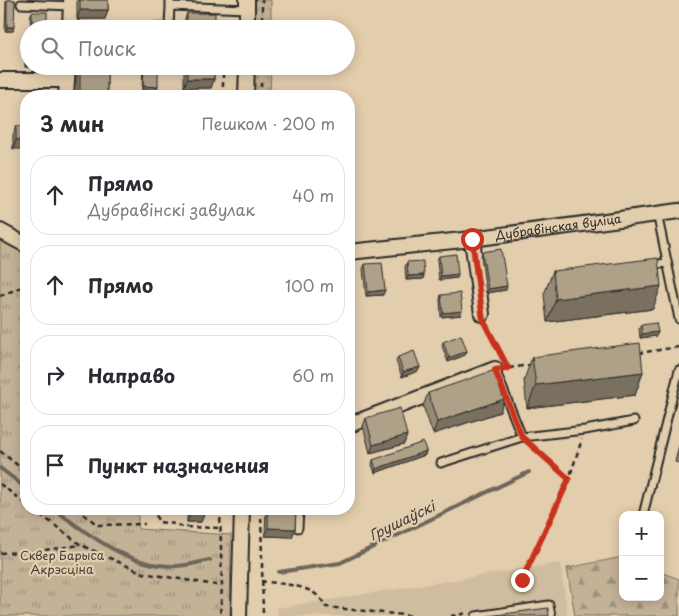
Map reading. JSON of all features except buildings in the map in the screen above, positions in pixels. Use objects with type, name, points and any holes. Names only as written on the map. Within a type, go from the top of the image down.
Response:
[{"type":"street","points":[[70,20],[71,3]]},
{"type":"street","points":[[247,4],[247,20]]},
{"type":"street","points":[[0,80],[48,75]]},
{"type":"street","points":[[66,90],[67,75]]},
{"type":"street","points":[[246,75],[246,90]]},
{"type":"street","name":"Дубравінская вуліца","points":[[355,251],[472,239],[679,211]]},
{"type":"street","points":[[0,231],[20,242]]},
{"type":"street","points":[[472,239],[482,314]]},
{"type":"street","points":[[355,423],[499,365]]},
{"type":"street","points":[[239,616],[242,515]]},
{"type":"lane","points":[[20,4],[71,3]]},
{"type":"lane","points":[[169,20],[170,3],[247,4]]},
{"type":"lane","points":[[657,213],[679,319]]},
{"type":"lane","points":[[639,266],[667,263]]},
{"type":"lane","points":[[499,365],[522,437]]},
{"type":"lane","points":[[644,511],[679,370]]},
{"type":"lane","points":[[441,463],[522,437],[585,430],[634,421]]},
{"type":"lane","points":[[298,528],[299,515]]},
{"type":"lane","points":[[476,616],[549,605],[551,616]]},
{"type":"path","points":[[262,0],[262,20]]},
{"type":"path","points":[[223,75],[223,90]]},
{"type":"path","points":[[0,296],[20,288]]},
{"type":"path","points":[[482,314],[499,365],[537,364]]},
{"type":"path","points":[[632,354],[679,347]]},
{"type":"path","points":[[522,580],[569,479],[585,430]]},
{"type":"path","points":[[522,437],[569,479]]},
{"type":"path","points":[[0,451],[20,467]]},
{"type":"path","points":[[0,484],[20,499]]},
{"type":"path","points":[[41,515],[81,545],[143,574],[222,586]]},
{"type":"path","points":[[84,515],[98,525],[145,524]]},
{"type":"path","points":[[156,515],[158,522],[176,524],[182,527],[220,528]]},
{"type":"path","points":[[220,515],[222,586],[220,616]]},
{"type":"path","points":[[261,515],[263,616]]},
{"type":"path","points":[[0,553],[31,552],[81,545]]},
{"type":"path","points":[[261,581],[308,588],[323,601],[326,607],[414,616]]},
{"type":"shaded area","points":[[560,563],[568,616],[278,616],[277,608]]},
{"type":"green space","points":[[253,0],[271,0],[271,20],[253,20]]},
{"type":"green space","points":[[252,75],[271,75],[270,90],[252,90]]},
{"type":"green space","name":"Сквер Барыса Акрэсціна","points":[[0,236],[20,247],[20,515],[138,515],[138,529],[231,535],[230,616],[0,616]]},
{"type":"green space","points":[[619,558],[619,601],[664,601],[664,573],[679,579],[679,616],[575,616],[567,568]]},
{"type":"waterway","name":"Грушаўскі","points":[[0,468],[20,483]]},
{"type":"waterway","name":"Грушаўскі","points":[[279,572],[340,563],[529,472]]},
{"type":"waterway","name":"Грушаўскі","points":[[62,515],[110,548],[142,561],[158,565],[175,566],[210,560]]},
{"type":"route","points":[[472,239],[483,320],[508,368],[495,370],[522,437],[569,479],[522,580]]}]
